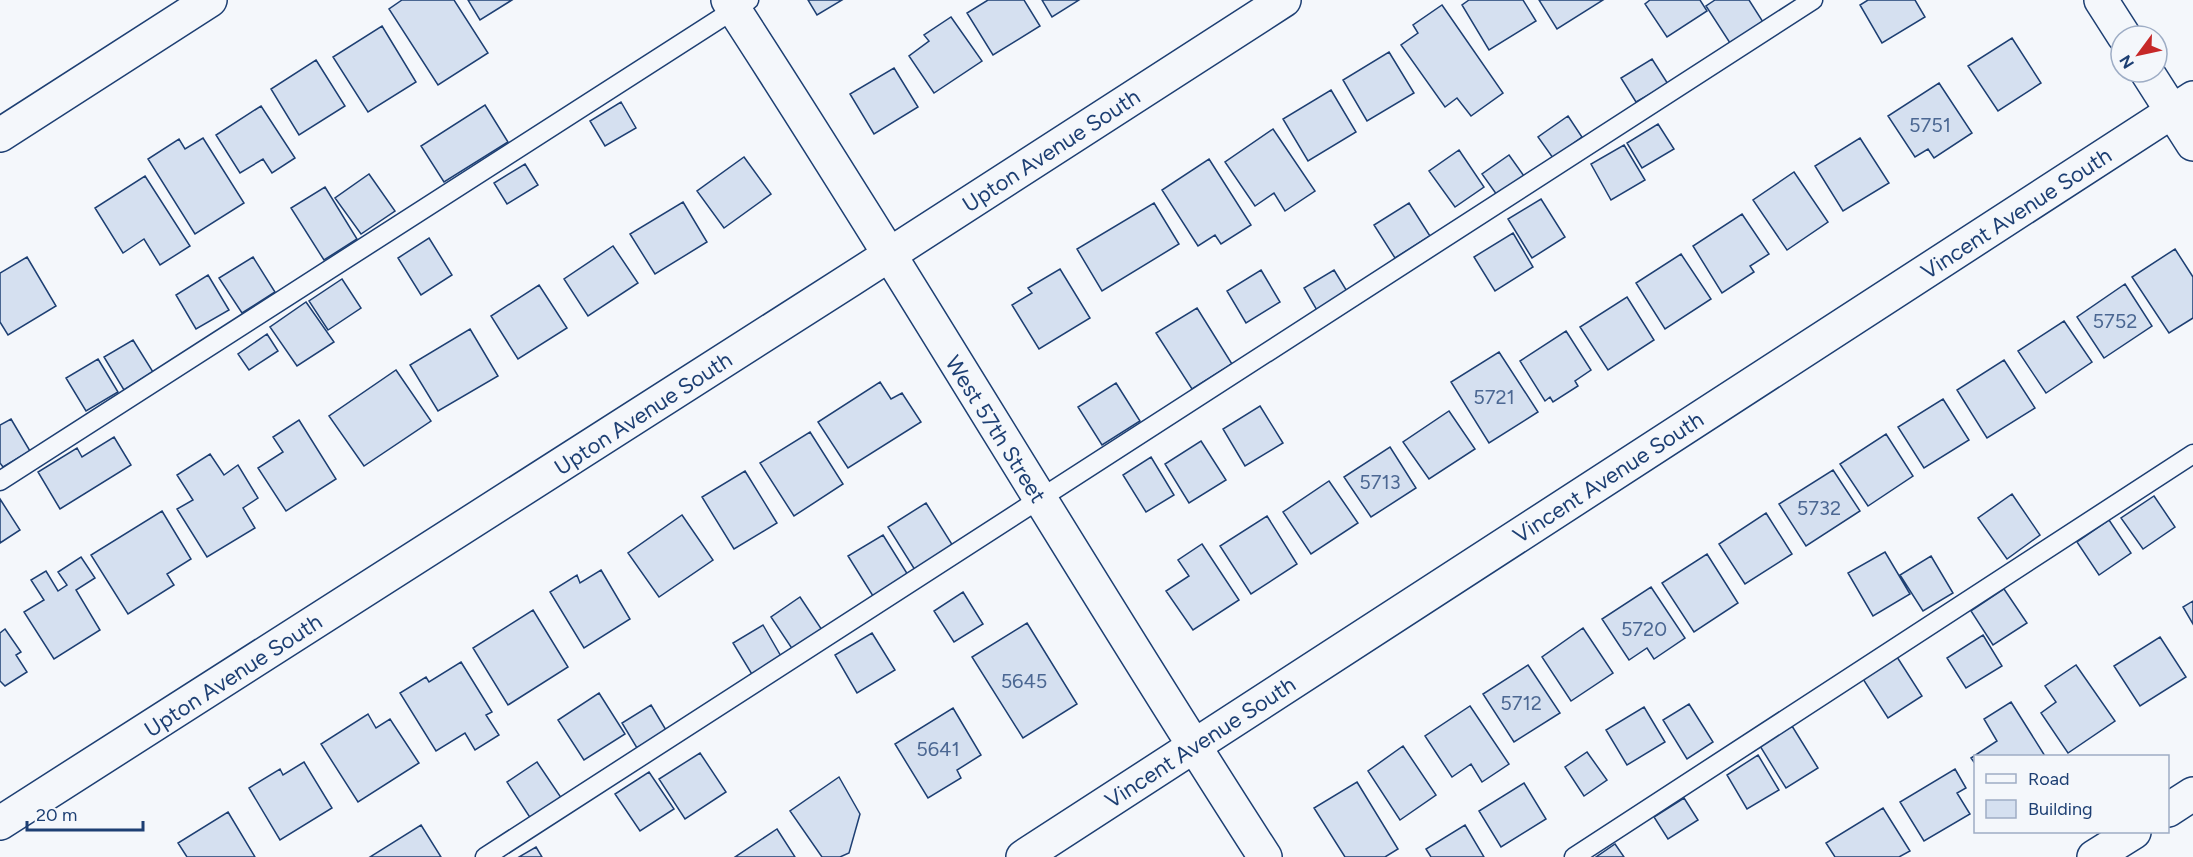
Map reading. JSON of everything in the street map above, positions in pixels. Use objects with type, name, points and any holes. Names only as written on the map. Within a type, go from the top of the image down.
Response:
[{"type":"street","points":[[0,135],[210,0]]},
{"type":"street","name":"Upton Avenue South","points":[[0,824],[1284,0]]},
{"type":"street","points":[[2101,0],[2116,24]]},
{"type":"street","name":"West 57th Street","points":[[737,3],[889,255],[1194,747],[1265,857]]},
{"type":"street","points":[[2160,84],[2183,104],[2193,144]]},
{"type":"street","name":"Vincent Avenue South","points":[[1023,857],[2183,104]]},
{"type":"street","points":[[2169,809],[2193,794]]},
{"type":"street","points":[[2094,857],[2131,833]]},
{"type":"lane","points":[[485,857],[1813,0]]},
{"type":"lane","points":[[0,481],[737,3]]},
{"type":"lane","points":[[1574,857],[2193,454]]},
{"type":"building","points":[[402,0],[454,0],[488,53],[438,85],[389,9]]},
{"type":"building","points":[[468,0],[512,0],[480,20]]},
{"type":"building","points":[[808,0],[842,0],[817,15]]},
{"type":"building","points":[[988,0],[1024,0],[1040,26],[993,55],[967,13]]},
{"type":"building","points":[[1042,0],[1079,0],[1052,17]]},
{"type":"building","points":[[1469,0],[1523,0],[1536,21],[1489,50],[1462,5]]},
{"type":"building","points":[[1539,0],[1603,0],[1557,29]]},
{"type":"building","points":[[1650,0],[1700,0],[1707,11],[1667,37],[1645,4]]},
{"type":"building","points":[[1715,0],[1749,0],[1763,22],[1730,43],[1706,6]]},
{"type":"building","points":[[1868,0],[1915,0],[1925,17],[1882,43],[1860,5]]},
{"type":"building","points":[[1442,5],[1503,93],[1471,116],[1457,98],[1445,107],[1401,45],[1418,33],[1413,25]]},
{"type":"building","points":[[951,17],[982,61],[934,93],[909,56],[929,41],[924,35]]},
{"type":"building","points":[[382,26],[416,82],[368,112],[333,57]]},
{"type":"building","points":[[2012,38],[2041,83],[1998,111],[1968,66]]},
{"type":"building","points":[[1389,52],[1414,93],[1367,121],[1343,80]]},
{"type":"building","points":[[1652,59],[1668,84],[1636,102],[1621,78]]},
{"type":"building","points":[[316,60],[345,106],[299,135],[271,89]]},
{"type":"building","points":[[894,68],[918,107],[874,134],[850,94]]},
{"type":"building","points":[[1939,83],[1972,133],[1934,158],[1928,149],[1915,157],[1888,116]]},
{"type":"building","points":[[1331,90],[1356,132],[1308,161],[1283,119]]},
{"type":"building","points":[[621,102],[636,128],[605,146],[590,121]]},
{"type":"building","points":[[485,105],[508,142],[444,182],[421,146]]},
{"type":"building","points":[[261,106],[295,158],[272,173],[263,159],[240,173],[216,135]]},
{"type":"building","points":[[1568,116],[1582,137],[1553,158],[1538,137]]},
{"type":"building","points":[[1658,124],[1674,149],[1642,168],[1627,143]]},
{"type":"building","points":[[1273,129],[1315,191],[1285,211],[1274,193],[1255,206],[1225,162]]},
{"type":"building","points":[[203,138],[244,203],[195,234],[148,159],[179,139],[185,149]]},
{"type":"building","points":[[1860,138],[1889,183],[1843,211],[1815,166]]},
{"type":"building","points":[[1624,145],[1645,180],[1611,200],[1591,164]]},
{"type":"building","points":[[1459,150],[1484,187],[1455,207],[1429,171]]},
{"type":"building","points":[[1509,155],[1524,176],[1497,195],[1482,174]]},
{"type":"building","points":[[744,157],[771,194],[724,228],[697,191]]},
{"type":"building","points":[[1209,159],[1251,225],[1221,244],[1215,235],[1198,246],[1162,190]]},
{"type":"building","points":[[525,164],[538,185],[507,204],[494,183]]},
{"type":"building","points":[[1794,172],[1828,222],[1787,250],[1753,200]]},
{"type":"building","points":[[369,174],[395,211],[361,234],[335,198]]},
{"type":"building","points":[[145,176],[190,246],[160,265],[144,239],[123,253],[95,208]]},
{"type":"building","points":[[325,187],[357,239],[324,260],[291,208]]},
{"type":"building","points":[[1541,199],[1565,237],[1532,258],[1508,219]]},
{"type":"building","points":[[683,202],[707,242],[655,274],[630,234]]},
{"type":"building","points":[[1154,203],[1179,244],[1102,291],[1077,249]]},
{"type":"building","points":[[1409,203],[1430,236],[1395,258],[1374,225]]},
{"type":"building","points":[[1742,214],[1769,254],[1750,266],[1754,272],[1722,293],[1693,246]]},
{"type":"building","points":[[1513,233],[1533,267],[1495,291],[1474,257]]},
{"type":"building","points":[[429,238],[452,275],[421,295],[398,258]]},
{"type":"building","points":[[613,246],[638,283],[588,316],[564,279]]},
{"type":"building","points":[[2175,249],[2193,277],[2193,318],[2169,333],[2132,277]]},
{"type":"building","points":[[1681,254],[1711,299],[1665,329],[1636,283]]},
{"type":"building","points":[[27,257],[56,306],[8,335],[0,322],[0,273]]},
{"type":"building","points":[[253,257],[275,292],[242,313],[219,278]]},
{"type":"building","points":[[1060,269],[1090,318],[1039,349],[1012,305],[1032,293],[1028,288]]},
{"type":"building","points":[[1261,270],[1280,302],[1246,323],[1227,291]]},
{"type":"building","points":[[1334,270],[1348,293],[1318,312],[1304,288]]},
{"type":"building","points":[[208,275],[229,310],[196,329],[176,295]]},
{"type":"building","points":[[342,279],[361,308],[328,330],[309,301]]},
{"type":"building","points":[[2125,284],[2152,326],[2104,358],[2077,317]]},
{"type":"building","points":[[539,285],[567,328],[518,359],[491,316]]},
{"type":"building","points":[[1627,297],[1654,340],[1608,370],[1580,327]]},
{"type":"building","points":[[306,302],[334,342],[297,366],[270,327]]},
{"type":"building","points":[[1197,308],[1232,364],[1192,389],[1156,333]]},
{"type":"building","points":[[2064,321],[2092,362],[2046,393],[2018,351]]},
{"type":"building","points":[[470,329],[498,376],[438,411],[410,365]]},
{"type":"building","points":[[1566,331],[1591,370],[1575,381],[1578,386],[1553,402],[1550,397],[1545,401],[1520,361]]},
{"type":"building","points":[[267,334],[278,351],[249,370],[238,354]]},
{"type":"building","points":[[133,340],[153,372],[124,390],[104,357]]},
{"type":"building","points":[[1499,352],[1538,412],[1489,443],[1451,382]]},
{"type":"building","points":[[98,359],[118,392],[86,411],[66,378]]},
{"type":"building","points":[[2004,360],[2035,408],[1987,438],[1957,390]]},
{"type":"building","points":[[396,370],[431,421],[364,466],[329,416]]},
{"type":"building","points":[[880,382],[891,399],[902,393],[921,422],[848,468],[818,422]]},
{"type":"building","points":[[1116,383],[1140,421],[1102,445],[1078,407]]},
{"type":"building","points":[[1943,399],[1969,440],[1924,468],[1898,427]]},
{"type":"building","points":[[1260,406],[1283,443],[1245,466],[1223,429]]},
{"type":"building","points":[[1449,411],[1475,449],[1429,479],[1403,442]]},
{"type":"building","points":[[11,419],[30,451],[3,467],[0,463],[0,425]]},
{"type":"building","points":[[299,420],[336,479],[286,511],[258,468],[283,452],[273,437]]},
{"type":"building","points":[[810,432],[843,484],[794,516],[760,463]]},
{"type":"building","points":[[1886,434],[1913,476],[1868,506],[1840,464]]},
{"type":"building","points":[[114,437],[131,465],[60,509],[38,472],[77,448],[82,457]]},
{"type":"building","points":[[1201,441],[1226,480],[1189,503],[1165,464]]},
{"type":"building","points":[[1390,447],[1416,488],[1371,517],[1344,477]]},
{"type":"building","points":[[210,454],[224,475],[238,465],[258,498],[243,508],[255,528],[207,557],[177,509],[193,500],[177,475]]},
{"type":"building","points":[[1151,457],[1174,495],[1146,512],[1123,475]]},
{"type":"building","points":[[1833,470],[1860,511],[1806,546],[1779,504]]},
{"type":"building","points":[[745,471],[777,523],[734,549],[702,497]]},
{"type":"building","points":[[1329,481],[1358,523],[1311,554],[1283,512]]},
{"type":"building","points":[[2012,494],[2040,535],[2007,559],[1978,518]]},
{"type":"building","points":[[2154,496],[2175,527],[2143,549],[2121,518]]},
{"type":"building","points":[[0,499],[20,530],[0,543]]},
{"type":"building","points":[[926,503],[953,546],[915,570],[888,527]]},
{"type":"building","points":[[162,511],[191,559],[167,574],[174,585],[128,614],[91,555]]},
{"type":"building","points":[[1766,513],[1792,554],[1745,584],[1719,544]]},
{"type":"building","points":[[682,515],[713,560],[659,597],[628,553]]},
{"type":"building","points":[[1267,516],[1297,564],[1251,594],[1220,546]]},
{"type":"building","points":[[2109,520],[2131,553],[2099,575],[2077,542]]},
{"type":"building","points":[[883,535],[908,575],[873,596],[848,556]]},
{"type":"building","points":[[1202,544],[1239,600],[1193,630],[1166,591],[1189,576],[1178,560]]},
{"type":"building","points":[[1885,552],[1910,594],[1873,616],[1848,573]]},
{"type":"building","points":[[1707,554],[1738,603],[1694,632],[1662,583]]},
{"type":"building","points":[[1931,556],[1953,593],[1923,611],[1900,575]]},
{"type":"building","points":[[81,557],[95,578],[76,590],[100,630],[54,659],[24,612],[44,600],[31,580],[46,571],[58,591],[67,585],[58,572]]},
{"type":"building","points":[[601,570],[630,619],[584,648],[550,592],[577,575],[580,583]]},
{"type":"building","points":[[1651,587],[1685,638],[1654,659],[1647,648],[1629,660],[1602,619]]},
{"type":"building","points":[[2004,589],[2027,623],[1993,645],[1971,611]]},
{"type":"building","points":[[963,592],[983,624],[954,642],[934,611]]},
{"type":"building","points":[[800,597],[822,630],[793,650],[771,617]]},
{"type":"building","points":[[2193,601],[2193,624],[2183,607]]},
{"type":"building","points":[[533,610],[568,667],[508,705],[473,648]]},
{"type":"building","points":[[1027,623],[1077,704],[1023,738],[972,657]]},
{"type":"building","points":[[763,625],[782,658],[753,676],[733,643]]},
{"type":"building","points":[[1583,628],[1613,673],[1571,701],[1542,657]]},
{"type":"building","points":[[5,629],[21,652],[16,655],[27,672],[5,686],[0,681],[0,633]]},
{"type":"building","points":[[872,633],[895,670],[857,693],[835,655]]},
{"type":"building","points":[[1983,635],[2002,666],[1966,688],[1947,658]]},
{"type":"building","points":[[2160,637],[2186,677],[2140,706],[2114,666]]},
{"type":"building","points":[[1897,657],[1922,696],[1888,718],[1863,679]]},
{"type":"building","points":[[461,662],[492,712],[486,715],[499,735],[475,750],[465,733],[436,751],[400,693],[426,677],[429,682]]},
{"type":"building","points":[[1528,665],[1560,713],[1514,742],[1483,694]]},
{"type":"building","points":[[2076,665],[2115,721],[2068,753],[2041,713],[2056,702],[2045,686]]},
{"type":"building","points":[[599,693],[625,734],[584,760],[558,720]]},
{"type":"building","points":[[2011,702],[2044,755],[1976,755],[1997,741],[1984,719]]},
{"type":"building","points":[[1689,704],[1713,742],[1687,759],[1663,720]]},
{"type":"building","points":[[651,705],[666,730],[637,748],[622,723]]},
{"type":"building","points":[[1470,706],[1509,764],[1482,782],[1471,764],[1452,777],[1425,736]]},
{"type":"building","points":[[1644,707],[1665,742],[1627,765],[1606,730]]},
{"type":"building","points":[[953,708],[981,755],[957,770],[961,778],[928,798],[895,744]]},
{"type":"building","points":[[368,714],[376,728],[390,719],[419,763],[358,802],[321,744]]},
{"type":"building","points":[[1792,726],[1818,768],[1786,788],[1760,746]]},
{"type":"building","points":[[1403,746],[1436,795],[1400,820],[1368,771]]},
{"type":"building","points":[[1587,752],[1607,780],[1584,796],[1565,767]]},
{"type":"building","points":[[700,753],[726,792],[685,819],[659,779]]},
{"type":"building","points":[[1758,755],[1779,790],[1747,809],[1727,775]]},
{"type":"building","points":[[304,762],[332,808],[280,840],[249,788],[280,769],[283,775]]},
{"type":"building","points":[[537,762],[562,799],[531,819],[507,782]]},
{"type":"building","points":[[1955,769],[1966,788],[1957,793],[1970,814],[1924,841],[1900,802]]},
{"type":"building","points":[[649,772],[674,809],[640,831],[615,794]]},
{"type":"building","points":[[839,777],[860,814],[849,853],[840,857],[822,857],[790,811]]},
{"type":"building","points":[[1357,782],[1398,849],[1385,857],[1345,857],[1314,808]]},
{"type":"building","points":[[1524,783],[1546,819],[1501,847],[1479,811]]},
{"type":"building","points":[[1684,798],[1698,820],[1668,839],[1654,817]]},
{"type":"building","points":[[1883,808],[1910,851],[1899,857],[1835,857],[1826,843]]},
{"type":"building","points":[[228,812],[255,857],[187,857],[178,843]]},
{"type":"building","points":[[421,825],[441,857],[370,857]]},
{"type":"building","points":[[1465,825],[1484,857],[1431,857],[1426,849]]},
{"type":"building","points":[[777,829],[795,857],[735,857]]},
{"type":"building","points":[[1615,844],[1624,857],[1596,857]]},
{"type":"building","points":[[536,847],[542,857],[519,857]]}]
